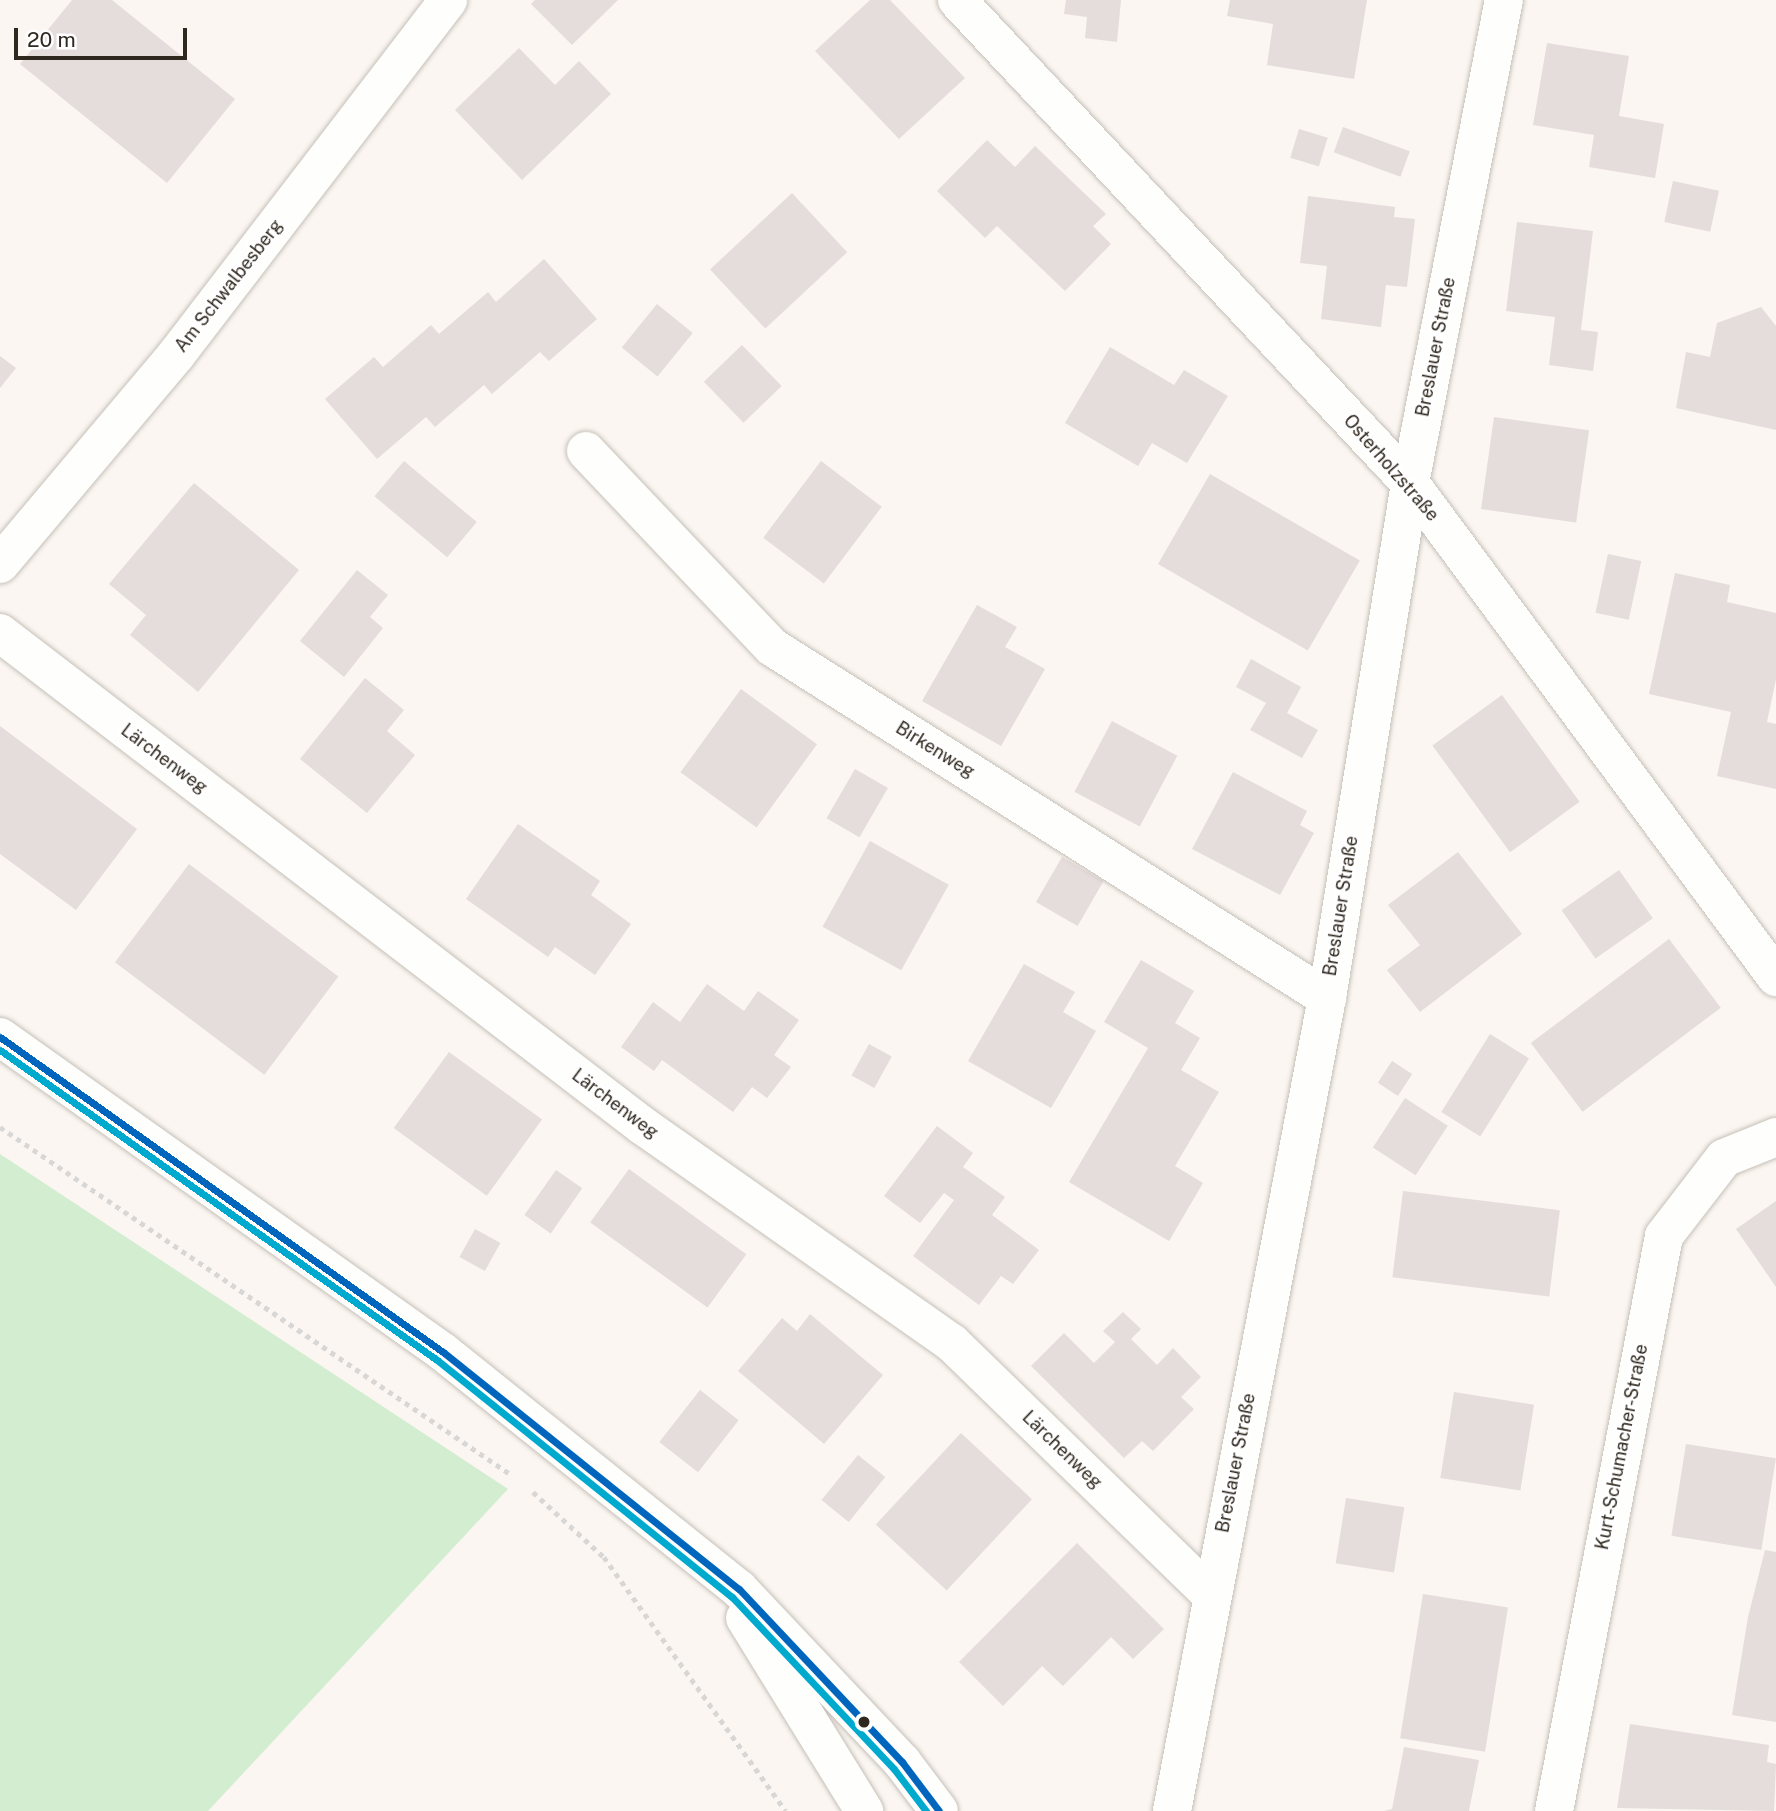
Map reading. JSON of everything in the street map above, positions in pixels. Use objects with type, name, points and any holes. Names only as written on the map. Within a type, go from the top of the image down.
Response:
[{"type":"street","name":"Am Schwalbesberg","points":[[0,565],[176,355],[448,0]]},
{"type":"street","name":"Osterholzstraße","points":[[957,0],[1410,483],[1776,977]]},
{"type":"street","name":"Breslauer Straße","points":[[1172,1811],[1210,1594],[1327,998],[1410,483],[1504,0]]},
{"type":"street","name":"Birkenweg","points":[[586,451],[772,647],[1327,998]]},
{"type":"street","name":"Lärchenweg","points":[[0,634],[643,1126],[952,1343],[1210,1594]]},
{"type":"street","points":[[0,1037],[443,1352],[739,1589],[902,1762],[939,1811]]},
{"type":"street","name":"Kurt-Schumacher-Straße","points":[[1554,1811],[1664,1236],[1724,1158],[1776,1137]]},
{"type":"street","points":[[739,1589],[745,1618],[864,1811]]},
{"type":"path","points":[[0,1127],[327,1346],[416,1415],[518,1479]]},
{"type":"path","points":[[528,1488],[604,1557],[786,1811]]},
{"type":"green space","points":[[0,1154],[508,1489],[208,1811],[0,1811]]},
{"type":"building","points":[[72,0],[112,0],[235,99],[167,183],[20,64]]},
{"type":"building","points":[[535,0],[618,0],[572,45],[531,4]]},
{"type":"building","points":[[870,0],[890,0],[965,78],[899,139],[815,51]]},
{"type":"building","points":[[1066,0],[1121,0],[1117,42],[1085,38],[1087,17],[1064,14]]},
{"type":"building","points":[[1230,0],[1367,0],[1354,79],[1267,65],[1273,24],[1227,16]]},
{"type":"building","points":[[1547,43],[1629,56],[1619,116],[1664,124],[1655,178],[1589,167],[1594,135],[1533,125]]},
{"type":"building","points":[[519,48],[555,85],[579,61],[611,94],[522,180],[455,110]]},
{"type":"building","points":[[1343,127],[1410,151],[1400,177],[1334,152]]},
{"type":"building","points":[[1299,129],[1328,138],[1319,166],[1290,158]]},
{"type":"building","points":[[987,140],[1015,167],[1035,146],[1106,214],[1093,226],[1111,244],[1065,291],[997,226],[985,238],[937,191]]},
{"type":"building","points":[[1673,181],[1719,191],[1710,232],[1664,222]]},
{"type":"building","points":[[792,193],[847,252],[765,329],[710,269]]},
{"type":"building","points":[[1308,196],[1395,207],[1394,217],[1415,219],[1407,287],[1386,285],[1381,327],[1321,319],[1327,266],[1300,263]]},
{"type":"building","points":[[1517,222],[1593,231],[1581,330],[1598,332],[1593,371],[1549,365],[1555,317],[1506,311]]},
{"type":"building","points":[[544,259],[597,319],[549,361],[540,352],[492,394],[484,385],[435,427],[426,417],[377,459],[325,399],[374,357],[383,367],[431,325],[439,334],[488,292],[496,302]]},
{"type":"building","points":[[657,304],[693,333],[658,376],[622,348]]},
{"type":"building","points":[[1761,307],[1776,326],[1776,430],[1676,408],[1686,352],[1710,357],[1717,323]]},
{"type":"building","points":[[742,345],[782,386],[743,423],[704,382]]},
{"type":"building","points":[[1110,347],[1174,385],[1184,370],[1228,396],[1187,463],[1152,443],[1138,466],[1065,423]]},
{"type":"building","points":[[0,356],[16,368],[0,388]]},
{"type":"building","points":[[1494,417],[1589,430],[1576,522],[1481,509]]},
{"type":"building","points":[[404,461],[477,522],[447,557],[374,496]]},
{"type":"building","points":[[821,461],[882,507],[824,583],[763,538]]},
{"type":"building","points":[[1210,474],[1360,560],[1308,651],[1158,564]]},
{"type":"building","points":[[194,483],[299,570],[198,692],[130,635],[146,615],[109,584]]},
{"type":"building","points":[[1608,554],[1641,561],[1629,620],[1596,613]]},
{"type":"building","points":[[357,570],[388,595],[370,617],[383,628],[344,677],[300,641]]},
{"type":"building","points":[[1675,573],[1730,585],[1727,602],[1776,613],[1776,679],[1767,722],[1776,724],[1776,789],[1717,776],[1731,712],[1649,694]]},
{"type":"building","points":[[977,605],[1017,627],[1005,647],[1045,669],[1001,746],[922,701]]},
{"type":"building","points":[[1251,659],[1301,687],[1287,713],[1318,730],[1302,758],[1250,730],[1266,703],[1236,687]]},
{"type":"building","points":[[365,678],[404,710],[387,731],[415,755],[367,813],[300,759]]},
{"type":"building","points":[[741,689],[817,744],[757,828],[680,772]]},
{"type":"building","points":[[1502,695],[1580,802],[1510,852],[1432,746]]},
{"type":"building","points":[[1112,721],[1177,756],[1140,826],[1074,792]]},
{"type":"building","points":[[0,726],[137,829],[76,910],[0,854]]},
{"type":"building","points":[[855,769],[888,788],[859,837],[826,818]]},
{"type":"building","points":[[1233,772],[1307,811],[1300,825],[1314,833],[1280,895],[1192,849]]},
{"type":"building","points":[[518,824],[600,881],[591,895],[631,924],[595,975],[555,947],[548,957],[466,899]]},
{"type":"building","points":[[870,841],[949,885],[901,970],[822,927]]},
{"type":"building","points":[[1458,852],[1522,934],[1420,1012],[1387,970],[1420,945],[1388,905]]},
{"type":"building","points":[[1062,857],[1104,881],[1078,926],[1036,902]]},
{"type":"building","points":[[189,864],[338,977],[264,1075],[115,962]]},
{"type":"building","points":[[1619,870],[1653,918],[1596,958],[1562,910]]},
{"type":"building","points":[[1669,939],[1721,1008],[1583,1112],[1531,1043]]},
{"type":"building","points":[[1141,960],[1194,991],[1175,1023],[1200,1038],[1181,1070],[1219,1092],[1175,1166],[1203,1183],[1169,1241],[1069,1182],[1148,1048],[1104,1022]]},
{"type":"building","points":[[1024,964],[1075,992],[1063,1012],[1096,1031],[1051,1108],[968,1061]]},
{"type":"building","points":[[707,984],[744,1011],[758,991],[799,1020],[774,1055],[791,1067],[767,1098],[752,1087],[733,1112],[662,1060],[654,1071],[621,1047],[653,1002],[680,1022]]},
{"type":"building","points":[[1490,1034],[1529,1058],[1480,1136],[1441,1112]]},
{"type":"building","points":[[869,1044],[892,1057],[874,1088],[852,1075]]},
{"type":"building","points":[[449,1052],[542,1120],[487,1196],[394,1128]]},
{"type":"building","points":[[1392,1061],[1412,1074],[1398,1096],[1378,1083]]},
{"type":"building","points":[[1405,1098],[1448,1126],[1416,1175],[1373,1147]]},
{"type":"building","points":[[937,1126],[973,1153],[963,1167],[1005,1197],[992,1215],[1039,1250],[1013,1284],[1001,1276],[979,1305],[913,1256],[954,1200],[944,1193],[920,1223],[884,1196]]},
{"type":"building","points":[[629,1169],[746,1254],[708,1308],[590,1222]]},
{"type":"building","points":[[556,1170],[582,1188],[551,1233],[524,1215]]},
{"type":"building","points":[[1403,1191],[1560,1210],[1549,1297],[1392,1277]]},
{"type":"building","points":[[1776,1201],[1776,1287],[1736,1229]]},
{"type":"building","points":[[475,1229],[500,1243],[485,1271],[459,1257]]},
{"type":"building","points":[[1123,1312],[1141,1329],[1131,1339],[1157,1365],[1173,1348],[1201,1377],[1181,1397],[1194,1409],[1153,1451],[1142,1441],[1124,1458],[1031,1366],[1064,1333],[1094,1363],[1115,1342],[1103,1331]]},
{"type":"building","points":[[810,1314],[883,1375],[824,1444],[738,1371],[782,1318],[797,1331]]},
{"type":"building","points":[[700,1390],[739,1420],[698,1472],[659,1442]]},
{"type":"building","points":[[1454,1392],[1534,1405],[1520,1491],[1440,1478]]},
{"type":"building","points":[[961,1433],[1032,1499],[947,1591],[876,1524]]},
{"type":"building","points":[[1686,1444],[1776,1458],[1761,1550],[1671,1536]]},
{"type":"building","points":[[858,1455],[885,1477],[849,1522],[821,1500]]},
{"type":"building","points":[[1346,1498],[1404,1507],[1394,1572],[1336,1563]]},
{"type":"building","points":[[1077,1543],[1164,1629],[1133,1659],[1111,1637],[1063,1686],[1042,1666],[1003,1706],[959,1662]]},
{"type":"building","points":[[1765,1550],[1776,1552],[1776,1722],[1732,1715],[1748,1617]]},
{"type":"building","points":[[1423,1594],[1508,1607],[1485,1752],[1400,1738]]},
{"type":"building","points":[[1630,1724],[1769,1745],[1767,1762],[1776,1764],[1774,1811],[1617,1808]]},
{"type":"building","points":[[1404,1747],[1479,1760],[1469,1811],[1384,1811],[1392,1809]]},
{"type":"transit line","points":[[0,1037],[443,1352],[739,1589],[902,1762],[939,1811]]},
{"type":"transit line","points":[[0,1050],[437,1360],[732,1597],[894,1769],[926,1811]]}]
